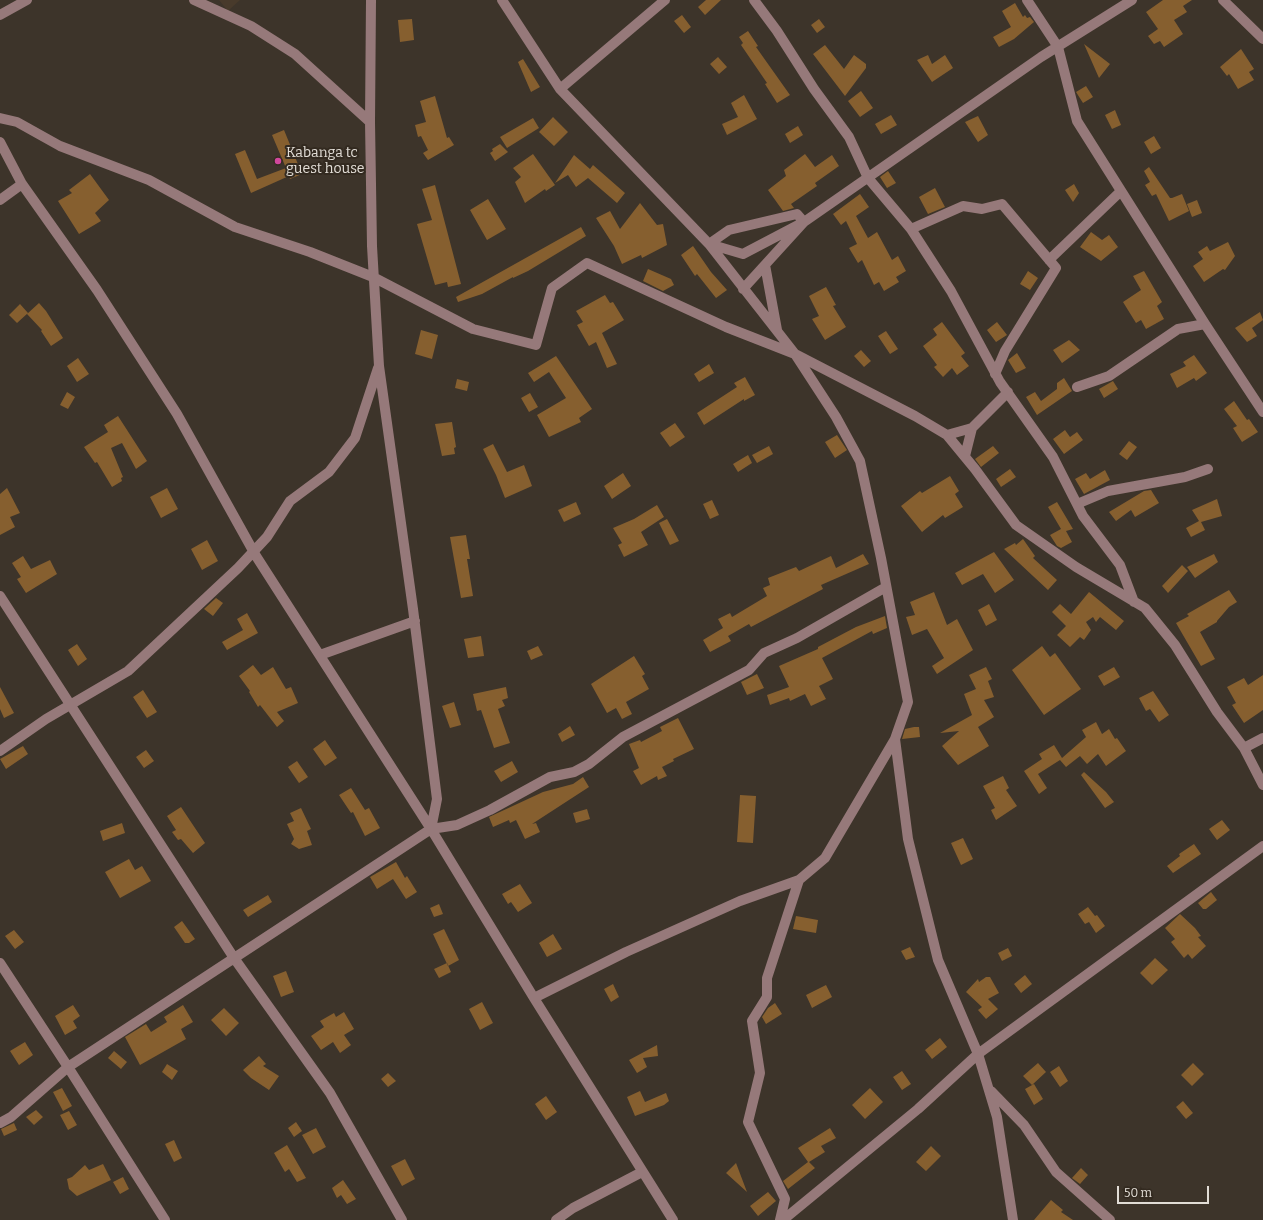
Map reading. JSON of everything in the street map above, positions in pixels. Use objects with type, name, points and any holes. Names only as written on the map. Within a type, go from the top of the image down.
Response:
[{"type":"street","points":[[0,15],[27,0]]},
{"type":"street","points":[[194,0],[251,26],[295,54],[370,122]]},
{"type":"street","points":[[372,0],[370,122],[373,277],[379,366],[415,621],[437,799],[431,829]]},
{"type":"street","points":[[502,0],[560,89],[709,244],[795,354],[836,417],[860,461],[908,702],[895,739],[825,858],[799,880],[740,901],[626,952],[534,998]]},
{"type":"street","points":[[560,89],[665,0]]},
{"type":"street","points":[[754,0],[777,31],[814,89],[849,137],[868,178],[912,229],[951,291],[996,374],[1053,457],[1083,516],[1120,566],[1134,602]]},
{"type":"street","points":[[1027,0],[1058,47],[1077,121],[1205,324],[1263,412]]},
{"type":"street","points":[[709,244],[743,254],[804,222],[1058,47],[1132,0]]},
{"type":"street","points":[[1223,0],[1263,39]]},
{"type":"street","points":[[0,118],[17,122],[60,146],[149,180],[235,227],[310,252],[373,277],[473,329],[536,345],[552,288],[587,262],[726,327],[795,354],[915,416],[947,435],[965,456],[1016,525],[1076,567],[1145,608],[1175,645],[1217,712],[1244,748],[1263,785]]},
{"type":"street","points":[[0,142],[22,184],[96,290],[177,414],[254,551],[431,829],[534,998],[673,1220]]},
{"type":"street","points":[[0,200],[22,184]]},
{"type":"street","points":[[1049,260],[1121,191]]},
{"type":"street","points":[[912,229],[963,206],[982,209],[1002,204],[1056,268],[1005,351],[996,374]]},
{"type":"street","points":[[709,244],[729,230],[797,214],[804,222]]},
{"type":"street","points":[[743,289],[804,222]]},
{"type":"street","points":[[765,265],[777,332]]},
{"type":"street","points":[[1077,387],[1109,376],[1178,329],[1205,324]]},
{"type":"street","points":[[0,751],[46,718],[70,706],[93,690],[128,671],[195,610],[254,551],[267,537],[290,501],[329,472],[355,438],[379,366]]},
{"type":"street","points":[[947,435],[972,428],[1008,392]]},
{"type":"street","points":[[965,456],[972,428]]},
{"type":"street","points":[[1078,504],[1108,491],[1185,477],[1208,469]]},
{"type":"street","points":[[0,1123],[11,1117],[68,1067],[431,829],[457,825],[490,810],[550,777],[574,772],[589,764],[623,737],[749,670],[764,653],[797,638],[886,587]]},
{"type":"street","points":[[0,596],[234,958],[330,1093],[402,1220]]},
{"type":"street","points":[[320,654],[415,621]]},
{"type":"street","points":[[1244,748],[1263,738]]},
{"type":"street","points":[[895,739],[908,839],[938,960],[978,1054],[998,1117],[1013,1220]]},
{"type":"street","points":[[782,1220],[918,1109],[978,1054],[1263,846]]},
{"type":"street","points":[[782,1220],[785,1199],[748,1122],[760,1073],[752,1021],[767,997],[767,978],[799,880]]},
{"type":"street","points":[[0,963],[165,1220]]},
{"type":"street","points":[[989,1089],[1024,1125],[1056,1172],[1110,1220]]},
{"type":"street","points":[[556,1220],[573,1208],[642,1172]]},
{"type":"shaded area","points":[[219,0],[240,0],[228,11]]},
{"type":"building","points":[[706,0],[721,0],[705,15],[698,7]]},
{"type":"building","points":[[1163,0],[1192,0],[1183,6],[1187,12],[1174,20],[1183,34],[1164,47],[1160,41],[1154,44],[1148,36],[1158,29],[1146,12]]},
{"type":"building","points":[[1015,3],[1023,17],[1025,15],[1027,18],[1030,17],[1034,22],[1014,39],[999,47],[993,37],[1011,27],[1002,11]]},
{"type":"building","points":[[682,15],[691,27],[684,33],[674,21]]},
{"type":"building","points":[[412,19],[414,40],[400,42],[398,20]]},
{"type":"building","points":[[819,19],[825,27],[817,33],[811,25]]},
{"type":"building","points":[[748,31],[758,46],[756,47],[790,95],[777,103],[765,84],[767,83],[741,45],[743,43],[739,37]]},
{"type":"building","points":[[1084,44],[1110,64],[1099,78]]},
{"type":"building","points":[[825,45],[844,69],[854,55],[866,64],[866,68],[845,96],[813,54]]},
{"type":"building","points":[[1241,49],[1254,69],[1249,72],[1254,80],[1238,89],[1229,74],[1227,76],[1220,67]]},
{"type":"building","points":[[928,55],[932,64],[945,55],[953,68],[932,82],[917,60]]},
{"type":"building","points":[[718,57],[727,67],[719,74],[710,64]]},
{"type":"building","points":[[523,59],[540,87],[531,92],[518,62]]},
{"type":"building","points":[[1086,86],[1093,97],[1083,103],[1076,92]]},
{"type":"building","points":[[861,91],[873,108],[860,117],[848,101]]},
{"type":"building","points":[[744,95],[757,119],[727,135],[722,124],[738,117],[731,103]]},
{"type":"building","points":[[435,96],[447,138],[449,137],[454,145],[428,160],[423,153],[428,150],[421,136],[418,137],[415,125],[426,122],[420,101]]},
{"type":"building","points":[[1115,110],[1121,125],[1112,129],[1105,115]]},
{"type":"building","points":[[891,115],[897,125],[881,134],[875,124]]},
{"type":"building","points":[[978,116],[988,135],[978,142],[965,122]]},
{"type":"building","points":[[553,117],[568,132],[554,146],[539,132]]},
{"type":"building","points":[[533,118],[539,128],[507,148],[500,137]]},
{"type":"building","points":[[798,126],[803,135],[790,143],[785,134]]},
{"type":"building","points":[[284,130],[302,174],[290,179],[289,176],[251,193],[235,154],[245,150],[257,179],[286,168],[272,135]]},
{"type":"building","points":[[1154,136],[1161,148],[1151,154],[1144,142]]},
{"type":"building","points":[[500,144],[508,152],[495,161],[490,153],[493,151],[492,149]]},
{"type":"building","points":[[533,154],[555,185],[546,191],[545,189],[525,203],[515,182],[521,177],[513,168]]},
{"type":"building","points":[[805,154],[815,167],[832,155],[839,166],[815,183],[817,186],[791,204],[794,208],[783,211],[768,190],[786,176],[784,170]]},
{"type":"building","points":[[574,155],[590,169],[593,165],[625,193],[617,203],[588,178],[576,187],[568,175],[555,183]]},
{"type":"building","points":[[1149,167],[1170,198],[1182,194],[1189,211],[1169,221],[1156,194],[1152,196],[1145,185],[1150,182],[1144,171]]},
{"type":"building","points":[[888,171],[896,183],[887,188],[880,177]]},
{"type":"building","points":[[90,174],[109,200],[95,213],[101,221],[79,234],[58,201],[72,193],[69,190]]},
{"type":"building","points":[[1074,184],[1079,193],[1073,202],[1065,190]]},
{"type":"building","points":[[435,185],[461,284],[448,287],[447,282],[435,285],[417,224],[432,220],[422,189]]},
{"type":"building","points":[[935,188],[945,207],[928,214],[919,197]]},
{"type":"building","points":[[860,194],[869,207],[856,216],[868,238],[877,232],[892,260],[898,256],[906,271],[896,277],[899,282],[884,291],[879,282],[874,285],[862,260],[858,263],[849,248],[857,244],[846,221],[841,225],[833,214]]},
{"type":"building","points":[[488,199],[506,229],[487,240],[470,210]]},
{"type":"building","points":[[1197,200],[1202,213],[1192,217],[1187,204]]},
{"type":"building","points":[[640,203],[657,225],[663,224],[667,245],[642,258],[641,255],[622,264],[614,246],[596,218],[610,211],[620,229]]},
{"type":"building","points":[[581,227],[586,236],[528,271],[513,277],[482,294],[458,302],[456,297]]},
{"type":"building","points":[[1091,232],[1102,240],[1109,235],[1118,247],[1101,261],[1080,247]]},
{"type":"building","points":[[1228,242],[1235,256],[1225,270],[1223,269],[1204,282],[1193,266],[1203,259],[1198,252],[1207,246],[1210,251]]},
{"type":"building","points":[[693,246],[711,272],[727,290],[716,298],[697,274],[695,276],[681,255]]},
{"type":"building","points":[[648,269],[671,279],[674,285],[663,291],[643,281]]},
{"type":"building","points":[[1028,271],[1038,278],[1030,290],[1020,284]]},
{"type":"building","points":[[1144,271],[1162,302],[1157,306],[1164,319],[1146,329],[1141,320],[1136,323],[1123,302],[1141,290],[1133,276]]},
{"type":"building","points":[[826,287],[836,305],[833,306],[846,327],[825,340],[812,319],[819,316],[809,296]]},
{"type":"building","points":[[605,295],[610,303],[613,302],[624,320],[602,333],[617,364],[607,368],[596,342],[589,346],[577,325],[583,322],[576,311]]},
{"type":"building","points":[[39,303],[46,311],[63,338],[51,346],[41,331],[42,330],[27,314]]},
{"type":"building","points":[[20,304],[28,313],[17,323],[9,315]]},
{"type":"building","points":[[1260,312],[1263,320],[1252,328],[1257,336],[1247,342],[1235,328]]},
{"type":"building","points":[[942,322],[965,353],[961,356],[969,366],[957,375],[952,368],[943,377],[934,367],[937,365],[923,346],[937,335],[933,329]]},
{"type":"building","points":[[997,322],[1007,335],[996,342],[987,330]]},
{"type":"building","points":[[421,330],[438,335],[432,359],[415,354]]},
{"type":"building","points":[[886,331],[898,349],[890,354],[878,336]]},
{"type":"building","points":[[1069,340],[1080,350],[1062,363],[1053,350]]},
{"type":"building","points":[[861,350],[871,361],[864,367],[854,356]]},
{"type":"building","points":[[1017,353],[1026,368],[1016,373],[1008,360]]},
{"type":"building","points":[[1194,355],[1207,373],[1196,381],[1194,378],[1177,388],[1170,374],[1186,366],[1183,362]]},
{"type":"building","points":[[556,356],[592,409],[579,418],[581,422],[549,437],[537,415],[566,398],[549,372],[534,382],[528,373]]},
{"type":"building","points":[[78,358],[89,374],[77,382],[67,366]]},
{"type":"building","points":[[709,364],[714,373],[699,382],[694,374]]},
{"type":"building","points":[[745,377],[755,395],[744,401],[744,399],[704,425],[697,413],[737,387],[734,383]]},
{"type":"building","points":[[1064,378],[1072,391],[1037,415],[1026,397],[1035,392],[1041,401],[1057,389],[1057,383]]},
{"type":"building","points":[[457,379],[469,382],[467,391],[455,388]]},
{"type":"building","points":[[1113,381],[1118,389],[1104,398],[1099,389]]},
{"type":"building","points":[[67,392],[75,397],[68,409],[60,405]]},
{"type":"building","points":[[530,393],[538,407],[529,412],[521,398]]},
{"type":"building","points":[[1234,401],[1247,420],[1249,419],[1258,432],[1242,442],[1233,428],[1237,426],[1224,409]]},
{"type":"building","points":[[118,416],[147,461],[136,469],[122,443],[111,448],[123,477],[121,478],[122,481],[112,487],[97,462],[95,463],[84,447],[108,432],[104,425]]},
{"type":"building","points":[[452,422],[456,447],[454,448],[455,454],[442,456],[435,424]]},
{"type":"building","points":[[675,423],[685,437],[670,447],[660,433]]},
{"type":"building","points":[[1065,430],[1070,437],[1077,432],[1083,440],[1064,454],[1053,439]]},
{"type":"building","points":[[837,435],[847,450],[835,458],[825,442]]},
{"type":"building","points":[[1129,441],[1137,447],[1127,460],[1119,454]]},
{"type":"building","points":[[493,444],[507,472],[524,465],[532,486],[505,498],[496,475],[483,449]]},
{"type":"building","points":[[769,446],[773,454],[757,463],[752,455]]},
{"type":"building","points":[[993,446],[999,453],[981,467],[975,459]]},
{"type":"building","points":[[748,455],[752,463],[738,472],[733,464]]},
{"type":"building","points":[[1010,469],[1016,477],[1001,487],[996,479]]},
{"type":"building","points":[[1105,470],[1110,480],[1084,494],[1075,479],[1086,473],[1090,479]]},
{"type":"building","points":[[623,473],[631,486],[612,499],[604,486]]},
{"type":"building","points":[[950,476],[959,491],[955,494],[963,507],[945,518],[943,515],[922,532],[901,506],[920,491],[922,493]]},
{"type":"building","points":[[7,488],[20,513],[10,517],[15,527],[0,535],[0,494]]},
{"type":"building","points":[[167,488],[178,509],[161,518],[150,497]]},
{"type":"building","points":[[1151,490],[1159,503],[1135,517],[1131,510],[1116,521],[1109,512],[1144,491]]},
{"type":"building","points":[[1217,499],[1222,516],[1201,522],[1205,530],[1191,537],[1186,528],[1199,521],[1192,510]]},
{"type":"building","points":[[712,500],[719,515],[710,519],[703,504]]},
{"type":"building","points":[[576,502],[581,514],[564,522],[558,510]]},
{"type":"building","points":[[1057,502],[1073,529],[1066,531],[1072,542],[1061,548],[1057,546],[1050,535],[1061,529],[1048,507]]},
{"type":"building","points":[[657,505],[664,517],[641,532],[648,545],[624,557],[618,545],[622,543],[613,528],[634,519]]},
{"type":"building","points":[[667,519],[679,541],[670,545],[659,523]]},
{"type":"building","points":[[466,535],[470,559],[467,559],[473,596],[461,598],[450,537]]},
{"type":"building","points":[[1023,539],[1035,556],[1033,558],[1057,580],[1048,590],[1004,549],[1015,543],[1016,545]]},
{"type":"building","points":[[207,540],[218,561],[202,570],[191,549]]},
{"type":"building","points":[[994,552],[1014,580],[995,593],[983,574],[962,585],[955,573]]},
{"type":"building","points":[[863,554],[869,564],[821,585],[823,589],[751,627],[749,624],[728,636],[731,641],[710,652],[703,640],[723,628],[718,619],[730,613],[732,617],[767,596],[763,588],[770,585],[768,578],[796,567],[799,571],[831,556],[836,568]]},
{"type":"building","points":[[1214,554],[1218,562],[1195,578],[1187,567]]},
{"type":"building","points":[[23,556],[31,569],[50,560],[57,574],[26,593],[17,579],[21,577],[12,563]]},
{"type":"building","points":[[1182,565],[1188,571],[1168,593],[1162,586]]},
{"type":"building","points":[[1229,590],[1237,602],[1229,607],[1217,622],[1200,632],[1215,659],[1201,666],[1176,623],[1189,616],[1187,614]]},
{"type":"building","points":[[934,592],[947,625],[957,619],[973,650],[937,674],[932,666],[944,658],[927,629],[912,635],[906,617],[915,615],[910,602]]},
{"type":"building","points":[[1089,592],[1124,621],[1116,630],[1100,617],[1096,622],[1093,617],[1086,622],[1091,630],[1084,640],[1080,637],[1070,647],[1057,635],[1066,626],[1052,612],[1060,604],[1071,614]]},
{"type":"building","points":[[216,598],[223,603],[213,616],[204,609]]},
{"type":"building","points":[[989,604],[997,620],[986,626],[978,610]]},
{"type":"building","points":[[247,613],[258,633],[227,650],[222,642],[243,630],[237,619]]},
{"type":"building","points":[[885,616],[887,628],[873,634],[872,631],[822,658],[833,679],[819,686],[826,699],[811,706],[805,694],[790,701],[789,698],[770,705],[767,695],[789,687],[779,666],[818,649],[818,647],[856,627]]},
{"type":"building","points":[[481,636],[484,656],[468,658],[464,639]]},
{"type":"building","points":[[77,644],[87,659],[78,666],[68,650]]},
{"type":"building","points":[[538,646],[543,655],[531,660],[527,651]]},
{"type":"building","points":[[1042,646],[1050,657],[1055,653],[1081,689],[1044,715],[1012,670]]},
{"type":"building","points":[[634,656],[645,674],[642,676],[649,689],[626,702],[632,714],[622,719],[616,708],[607,713],[591,684]]},
{"type":"building","points":[[253,665],[261,675],[273,667],[286,689],[291,687],[298,703],[277,712],[284,721],[277,727],[260,705],[258,707],[249,692],[250,691],[239,676]]},
{"type":"building","points":[[986,667],[992,679],[988,681],[994,697],[984,700],[994,717],[978,727],[989,746],[958,765],[942,746],[959,731],[940,733],[972,715],[964,694],[976,689],[969,675]]},
{"type":"building","points":[[1114,667],[1120,677],[1104,686],[1098,676]]},
{"type":"building","points":[[757,674],[764,688],[747,695],[741,682]]},
{"type":"building","points":[[1263,675],[1263,710],[1244,723],[1232,705],[1236,703],[1227,687],[1244,678],[1248,685]]},
{"type":"building","points":[[0,687],[14,713],[4,718],[0,709]]},
{"type":"building","points":[[506,687],[508,698],[502,700],[505,706],[498,709],[510,743],[494,748],[481,710],[477,711],[473,694]]},
{"type":"building","points":[[143,690],[157,712],[147,718],[133,697]]},
{"type":"building","points":[[1153,691],[1169,715],[1159,722],[1150,709],[1146,711],[1139,698]]},
{"type":"building","points":[[454,702],[461,725],[450,728],[442,706]]},
{"type":"building","points":[[678,718],[694,749],[673,759],[674,761],[662,767],[667,776],[658,780],[657,776],[641,785],[633,771],[639,768],[629,744],[640,740],[641,742],[662,731],[660,727]]},
{"type":"building","points":[[1096,722],[1102,734],[1109,729],[1115,739],[1117,738],[1126,751],[1106,766],[1098,754],[1087,764],[1080,756],[1066,767],[1060,760],[1038,774],[1047,788],[1039,794],[1024,771],[1042,759],[1039,754],[1054,745],[1062,758],[1086,737],[1082,730]]},
{"type":"building","points":[[570,726],[575,735],[562,742],[558,734]]},
{"type":"building","points":[[919,727],[920,737],[902,739],[905,729]]},
{"type":"building","points":[[325,740],[337,758],[325,766],[313,749]]},
{"type":"building","points":[[23,746],[28,754],[6,769],[0,759]]},
{"type":"building","points":[[146,750],[154,761],[144,768],[136,757]]},
{"type":"building","points":[[297,761],[308,777],[299,783],[288,767]]},
{"type":"building","points":[[512,761],[518,772],[501,782],[494,771]]},
{"type":"building","points":[[1084,772],[1106,792],[1114,802],[1105,808],[1081,775]]},
{"type":"building","points":[[1003,776],[1009,788],[1006,790],[1017,806],[996,820],[991,810],[995,808],[983,786]]},
{"type":"building","points":[[583,777],[589,787],[532,824],[536,823],[540,832],[525,839],[516,820],[510,823],[509,820],[493,827],[489,817],[543,792],[573,784]]},
{"type":"building","points":[[351,788],[365,810],[369,808],[380,828],[365,836],[353,812],[351,813],[339,795]]},
{"type":"building","points":[[740,795],[756,796],[753,843],[737,842]]},
{"type":"building","points":[[181,807],[205,843],[193,853],[181,839],[178,840],[172,832],[176,830],[167,816]]},
{"type":"building","points":[[301,808],[311,829],[307,831],[312,845],[299,849],[291,844],[294,839],[287,824],[294,821],[290,813]]},
{"type":"building","points":[[587,809],[590,819],[576,823],[573,813]]},
{"type":"building","points":[[1222,820],[1230,830],[1217,840],[1209,829]]},
{"type":"building","points":[[122,823],[125,833],[103,841],[100,831]]},
{"type":"building","points":[[963,838],[973,859],[961,865],[951,843]]},
{"type":"building","points":[[1194,844],[1201,854],[1173,873],[1167,866],[1180,856],[1179,854]]},
{"type":"building","points":[[129,859],[135,870],[142,866],[151,881],[120,898],[105,872]]},
{"type":"building","points":[[396,862],[405,878],[407,876],[417,892],[406,899],[393,879],[377,889],[370,877]]},
{"type":"building","points":[[520,884],[532,903],[518,912],[511,902],[508,904],[502,894]]},
{"type":"building","points":[[1211,892],[1217,900],[1206,909],[1203,909],[1198,903]]},
{"type":"building","points":[[268,895],[272,902],[248,917],[243,910]]},
{"type":"building","points":[[439,904],[443,914],[434,917],[430,908]]},
{"type":"building","points":[[1088,907],[1095,916],[1097,915],[1105,926],[1096,933],[1089,922],[1085,924],[1078,914]]},
{"type":"building","points":[[1180,914],[1195,928],[1201,936],[1198,937],[1206,946],[1192,959],[1188,954],[1184,958],[1171,942],[1175,939],[1165,928]]},
{"type":"building","points":[[796,916],[818,920],[816,933],[793,929]]},
{"type":"building","points":[[182,921],[195,939],[189,943],[185,943],[174,927]]},
{"type":"building","points":[[444,929],[459,960],[448,966],[433,934]]},
{"type":"building","points":[[14,930],[24,942],[15,949],[5,936]]},
{"type":"building","points":[[553,934],[562,949],[547,957],[539,943]]},
{"type":"building","points":[[910,947],[915,957],[906,960],[901,951]]},
{"type":"building","points":[[1008,948],[1012,956],[1002,961],[998,953]]},
{"type":"building","points":[[1155,958],[1168,970],[1152,985],[1140,973]]},
{"type":"building","points":[[447,963],[451,972],[439,978],[434,969]]},
{"type":"building","points":[[286,971],[294,992],[281,997],[273,976]]},
{"type":"building","points":[[1025,975],[1032,984],[1021,993],[1014,984]]},
{"type":"building","points":[[986,977],[990,977],[999,993],[988,999],[998,1009],[986,1019],[978,1010],[982,1007],[966,992],[978,979],[979,982]]},
{"type":"building","points":[[613,984],[619,997],[611,1002],[604,989]]},
{"type":"building","points":[[826,985],[832,997],[812,1008],[806,995]]},
{"type":"building","points":[[482,1002],[493,1023],[480,1030],[469,1009]]},
{"type":"building","points":[[775,1003],[782,1014],[766,1024],[762,1017],[768,1008]]},
{"type":"building","points":[[73,1005],[80,1016],[73,1021],[77,1028],[65,1035],[55,1016]]},
{"type":"building","points":[[183,1005],[193,1022],[181,1029],[186,1039],[140,1065],[125,1037],[146,1024],[151,1032],[167,1022],[164,1017]]},
{"type":"building","points":[[224,1008],[239,1023],[226,1036],[211,1020]]},
{"type":"building","points":[[344,1012],[354,1029],[344,1035],[351,1045],[340,1053],[333,1042],[321,1050],[311,1036],[324,1027],[320,1021],[334,1013],[336,1017]]},
{"type":"building","points":[[940,1038],[947,1047],[932,1059],[925,1050]]},
{"type":"building","points":[[25,1042],[33,1055],[19,1065],[10,1051]]},
{"type":"building","points":[[657,1045],[658,1056],[643,1058],[647,1067],[637,1073],[629,1060]]},
{"type":"building","points":[[114,1051],[127,1062],[121,1069],[108,1058]]},
{"type":"building","points":[[259,1056],[266,1064],[263,1066],[279,1076],[269,1090],[251,1078],[243,1070]]},
{"type":"building","points":[[1038,1063],[1046,1072],[1032,1085],[1023,1076]]},
{"type":"building","points":[[1193,1063],[1204,1074],[1192,1086],[1181,1075]]},
{"type":"building","points":[[167,1064],[178,1071],[172,1080],[162,1072]]},
{"type":"building","points":[[1059,1066],[1068,1081],[1060,1087],[1050,1072]]},
{"type":"building","points":[[902,1071],[911,1084],[902,1090],[893,1077]]},
{"type":"building","points":[[388,1073],[396,1081],[388,1087],[381,1079]]},
{"type":"building","points":[[1034,1084],[1043,1099],[1034,1105],[1025,1089]]},
{"type":"building","points":[[62,1088],[72,1106],[63,1111],[53,1092]]},
{"type":"building","points":[[870,1088],[883,1102],[865,1119],[852,1105]]},
{"type":"building","points":[[640,1091],[645,1102],[666,1093],[669,1101],[664,1105],[635,1116],[627,1097]]},
{"type":"building","points":[[546,1096],[557,1112],[546,1120],[535,1104]]},
{"type":"building","points":[[1183,1101],[1193,1113],[1186,1119],[1176,1107]]},
{"type":"building","points":[[36,1110],[43,1117],[34,1125],[26,1117]]},
{"type":"building","points":[[69,1111],[77,1125],[68,1130],[60,1115]]},
{"type":"building","points":[[296,1122],[302,1131],[294,1137],[288,1128]]},
{"type":"building","points":[[14,1123],[17,1130],[4,1136],[1,1129]]},
{"type":"building","points":[[316,1128],[326,1147],[313,1154],[302,1135]]},
{"type":"building","points":[[830,1128],[836,1138],[821,1146],[825,1152],[809,1162],[815,1168],[788,1189],[783,1181],[808,1162],[798,1148]]},
{"type":"building","points":[[174,1140],[182,1158],[174,1162],[165,1144]]},
{"type":"building","points":[[287,1145],[306,1178],[297,1182],[289,1169],[285,1172],[274,1153]]},
{"type":"building","points":[[931,1146],[941,1156],[926,1171],[916,1162]]},
{"type":"building","points":[[405,1159],[415,1179],[402,1186],[391,1166]]},
{"type":"building","points":[[736,1163],[747,1192],[726,1173]]},
{"type":"building","points":[[103,1164],[111,1180],[77,1196],[69,1189],[67,1179],[72,1177],[85,1165],[89,1170]]},
{"type":"building","points":[[1081,1168],[1088,1175],[1080,1184],[1072,1178]]},
{"type":"building","points":[[123,1177],[129,1189],[120,1194],[113,1182]]},
{"type":"building","points":[[343,1180],[356,1199],[347,1204],[341,1195],[337,1198],[332,1188]]},
{"type":"building","points":[[768,1192],[776,1201],[758,1216],[750,1206]]},
{"type":"building","points":[[1051,1200],[1063,1210],[1061,1212],[1073,1220],[1034,1220]]},
{"type":"place","name":"Kabanga tc guest house","points":[[278,161]]}]
